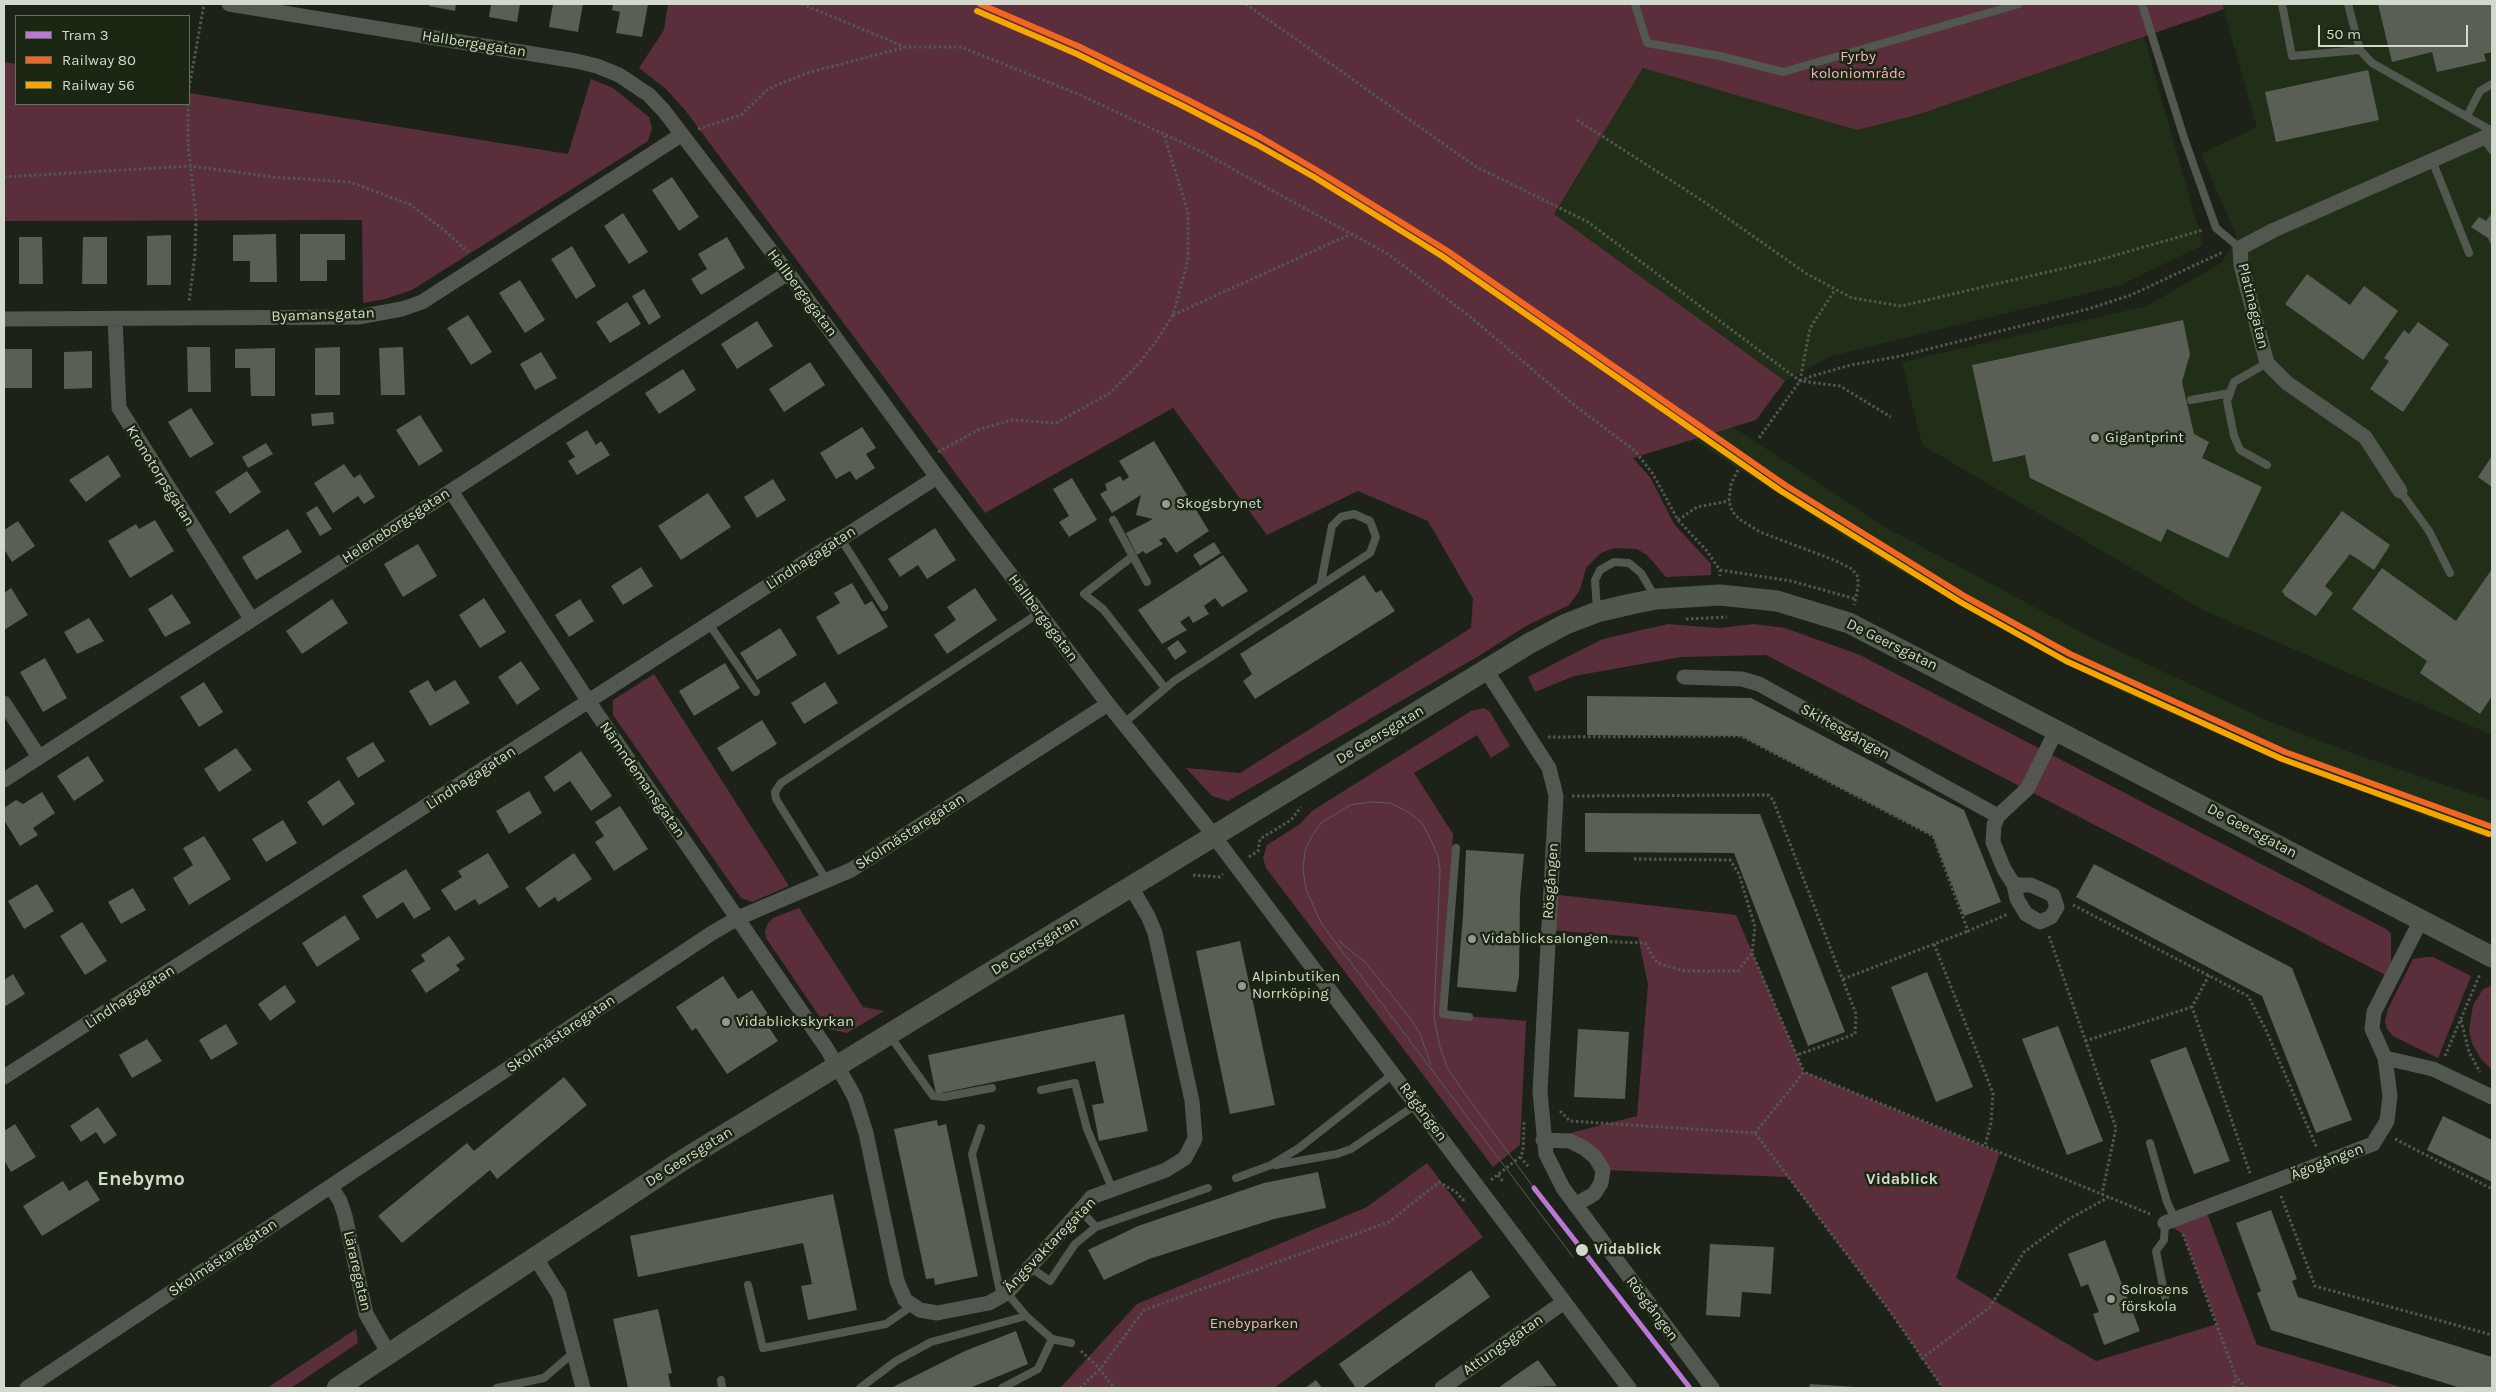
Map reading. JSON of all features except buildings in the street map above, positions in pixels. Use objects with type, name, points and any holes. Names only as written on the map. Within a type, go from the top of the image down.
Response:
[{"type":"main road","name":"De Geersgatan","points":[[337,1388],[683,1160],[1486,670],[1544,636],[1597,612],[1656,599],[1720,595],[1778,601],[1849,623],[2492,956]]},
{"type":"street","name":"Hallbergagatan","points":[[228,4],[597,66],[619,75],[649,95],[788,273],[936,477],[1108,704],[1214,837]]},
{"type":"street","name":"Byamansgatan","points":[[4,319],[358,316],[378,314],[422,302],[681,135]]},
{"type":"street","name":"Platinagatan","points":[[2400,491],[2365,437],[2287,383],[2267,363],[2241,265],[2240,248],[2274,230],[2432,160],[2490,138]]},
{"type":"street","name":"Heleneborgsgatan","points":[[4,780],[788,273]]},
{"type":"street","name":"Kronotorpsgatan","points":[[115,319],[118,408],[251,619]]},
{"type":"street","name":"Lindhagagatan","points":[[4,1077],[936,477]]},
{"type":"street","name":"Nämndemansgatan","points":[[451,491],[589,702],[738,918],[837,1066]]},
{"type":"street","name":"Rösgången","points":[[1486,670],[1549,768],[1556,796],[1540,1092],[1543,1140],[1546,1154],[1553,1170],[1574,1205],[1712,1388]]},
{"type":"street","name":"Skiftesgången","points":[[1684,677],[1742,679],[1759,684],[1998,816]]},
{"type":"street","points":[[4,703],[39,757]]},
{"type":"street","name":"Skolmästaregatan","points":[[27,1388],[712,933],[738,918],[851,870],[1108,704]]},
{"type":"street","points":[[2014,885],[2031,885],[2052,895],[2057,907],[2051,917],[2040,922],[2026,914],[2017,899],[2014,885],[2004,869],[1993,842],[1994,825],[1998,816],[2026,789],[2057,730]]},
{"type":"street","name":"Rågången","points":[[1214,837],[1417,1104],[1629,1388]]},
{"type":"street","name":"Ängsvaktaregatan","points":[[913,1305],[920,1310],[937,1313],[989,1303],[1004,1295],[1031,1268],[1092,1198],[1112,1188],[1166,1170],[1185,1158],[1195,1139],[1192,1101],[1155,934],[1148,916],[1130,887]]},
{"type":"street","name":"Ägogången","points":[[2170,1221],[2373,1144],[2387,1121],[2390,1096],[2385,1058],[2372,1029],[2374,1012],[2421,920]]},
{"type":"street","points":[[2385,1058],[2433,1069],[2492,1097]]},
{"type":"street","points":[[837,1066],[860,1111],[897,1281],[905,1300],[913,1305]]},
{"type":"street","points":[[1543,1140],[1570,1141],[1577,1144],[1595,1157],[1603,1170],[1600,1184],[1594,1194],[1574,1205]]},
{"type":"street","name":"Läraregatan","points":[[331,1187],[340,1201],[345,1216],[366,1314],[388,1354]]},
{"type":"street","points":[[535,1257],[559,1295],[583,1388]]},
{"type":"street","name":"Attungsgatan","points":[[1442,1388],[1564,1302]]},
{"type":"lane","points":[[1635,4],[1647,43],[1720,56],[1783,72],[2019,4]]},
{"type":"lane","points":[[2142,4],[2184,138],[2216,228],[2240,248]]},
{"type":"lane","points":[[2282,4],[2292,56],[2360,50]]},
{"type":"lane","points":[[2348,4],[2360,50],[2372,63],[2467,116],[2490,138]]},
{"type":"lane","points":[[2467,116],[2480,91],[2492,84]]},
{"type":"lane","points":[[2432,160],[2469,254]]},
{"type":"lane","points":[[2267,363],[2234,382],[2227,401],[2234,436],[2240,450],[2268,465]]},
{"type":"lane","points":[[2191,400],[2230,393]]},
{"type":"lane","points":[[2400,491],[2429,530],[2450,573]]},
{"type":"lane","points":[[1124,723],[1165,688],[1321,583],[1370,553],[1376,537],[1370,521],[1354,514],[1341,517],[1332,526],[1321,583]]},
{"type":"lane","points":[[1114,520],[1147,582]]},
{"type":"lane","points":[[841,538],[884,607]]},
{"type":"lane","points":[[1133,556],[1084,594],[1102,609],[1165,688]]},
{"type":"lane","points":[[1597,612],[1596,580],[1600,570],[1614,562],[1629,563],[1641,573],[1656,599]]},
{"type":"lane","points":[[827,881],[776,799],[775,792],[781,782],[1040,613]]},
{"type":"lane","points":[[709,624],[756,692]]},
{"type":"lane","points":[[1456,848],[1443,1014],[1469,1017]]},
{"type":"lane","points":[[889,1035],[915,1074],[933,1096],[944,1097],[992,1088]]},
{"type":"lane","points":[[1271,1166],[1299,1148],[1393,1074]]},
{"type":"lane","points":[[1041,1090],[1075,1083],[1087,1129],[1112,1188]]},
{"type":"lane","points":[[1236,1178],[1271,1166],[1337,1154],[1351,1149],[1417,1104]]},
{"type":"lane","points":[[981,1128],[972,1154],[1004,1295],[1052,1339],[1071,1343]]},
{"type":"lane","points":[[2150,1143],[2167,1202],[2170,1221],[2164,1240],[2156,1251],[2165,1297]]},
{"type":"lane","points":[[1031,1268],[1050,1281],[1075,1244],[1096,1227],[1208,1188]]},
{"type":"lane","points":[[1080,1210],[1096,1227]]},
{"type":"lane","points":[[748,1285],[763,1348],[886,1324],[913,1305]]},
{"type":"lane","points":[[860,1388],[896,1361],[931,1342],[1026,1316]]},
{"type":"lane","points":[[1002,1388],[1038,1369],[1052,1339]]},
{"type":"lane","points":[[497,1388],[544,1378],[574,1352]]},
{"type":"path","points":[[190,82],[204,4]]},
{"type":"path","points":[[802,4],[906,47]]},
{"type":"path","points":[[1246,4],[1475,166],[1588,222],[1800,381],[1840,386],[1891,417]]},
{"type":"path","points":[[681,135],[740,115],[768,89],[807,73],[906,47],[961,46],[1078,94],[1164,134],[1202,152],[1388,254],[1473,319],[1573,404],[1635,451],[1653,474],[1678,520],[1720,570],[1720,619]]},
{"type":"path","points":[[187,318],[195,254],[196,216],[190,166],[188,105]]},
{"type":"path","points":[[1577,120],[1703,201],[1807,274],[1852,298],[1902,306],[2095,261],[2195,231],[2216,228]]},
{"type":"path","points":[[924,459],[980,429],[1012,420],[1056,423],[1110,393],[1140,362],[1173,315],[1188,260],[1188,212],[1164,134]]},
{"type":"path","points":[[4,177],[190,166],[273,177],[350,182],[411,205],[445,231],[481,264]]},
{"type":"path","points":[[1173,315],[1352,234]]},
{"type":"path","points":[[1800,381],[1851,365],[1901,356],[2088,308],[2131,294],[2220,252],[2240,248]]},
{"type":"path","points":[[1759,438],[1800,381],[1810,328],[1836,290]]},
{"type":"path","points":[[1738,470],[1731,484],[1729,501],[1732,510],[1745,524],[1834,560],[1852,569],[1858,577],[1858,587],[1849,623]]},
{"type":"path","points":[[1678,520],[1697,506],[1729,501]]},
{"type":"path","points":[[1528,737],[1741,736],[1933,836],[1968,931]]},
{"type":"path","points":[[1556,796],[1768,795],[1773,800],[1856,1014],[1855,1034],[1797,1055]]},
{"type":"path","points":[[1632,859],[1730,860],[1739,874],[1755,927],[1752,953],[1804,1072],[2170,1221],[2183,1234],[2236,1377],[2246,1388]]},
{"type":"path","points":[[1189,876],[1194,874],[1218,877],[1235,866]]},
{"type":"path","points":[[2052,895],[2248,996],[2265,1028],[2323,1163]]},
{"type":"path","points":[[1843,978],[1968,931],[2023,908]]},
{"type":"path","points":[[2044,921],[2116,1128],[2102,1194]]},
{"type":"path","points":[[1547,940],[1645,944],[1657,963],[1685,971],[1738,971],[1752,953]]},
{"type":"path","points":[[1934,944],[1993,1093],[1991,1123],[1985,1146]]},
{"type":"path","points":[[2433,1069],[2445,1056],[2480,974]]},
{"type":"path","points":[[2085,1041],[2192,1007],[2209,975]]},
{"type":"path","points":[[2192,1007],[2255,1190]]},
{"type":"path","points":[[2461,1019],[2469,1052],[2481,1073]]},
{"type":"path","points":[[1755,1133],[1804,1072]]},
{"type":"path","points":[[1559,1109],[1570,1121],[1755,1133],[1889,1310],[1921,1359],[1943,1388]]},
{"type":"path","points":[[1080,1388],[1100,1369],[1144,1310],[1389,1222],[1439,1182],[1456,1192],[1463,1200],[1520,1157],[1523,1151],[1524,1112]]},
{"type":"path","points":[[2380,1132],[2492,1189]]},
{"type":"path","points":[[1520,1157],[1528,1166]]},
{"type":"path","points":[[1498,1175],[1504,1183]]},
{"type":"path","points":[[2276,1181],[2315,1286],[2492,1335]]},
{"type":"path","points":[[1921,1359],[1944,1339],[1990,1307],[2024,1252],[2068,1218],[2109,1196]]},
{"type":"path","points":[[1071,1343],[1089,1357],[1114,1388]]},
{"type":"path","points":[[2233,1388],[2236,1377]]},
{"type":"shaded area","points":[[2222,4],[2492,4],[2492,735],[2203,610],[1922,445],[1902,362],[2147,306],[2221,263],[2237,237],[2201,154],[2257,127]]},
{"type":"shaded area","points":[[2144,37],[2203,245],[2121,285],[1831,356],[1785,381],[1554,214],[1643,68],[1712,87],[1920,114]]},
{"type":"shaded area","points":[[1602,372],[1721,419],[1883,526],[2094,639],[2268,721],[2360,756],[2492,801],[2492,839],[2446,824],[2267,755],[2126,694],[2039,649],[1878,558],[1708,449]]},
{"type":"green space","name":"Fyrby koloniområde","points":[[668,4],[2222,4],[2224,9],[1920,114],[1857,130],[1643,68],[1554,214],[1785,381],[1756,420],[1633,458],[1650,477],[1674,524],[1711,564],[1711,575],[1666,577],[1647,555],[1637,549],[1614,548],[1601,553],[1586,568],[1580,590],[1569,605],[1526,626],[1477,657],[1228,801],[1212,796],[1186,768],[1240,773],[1471,628],[1473,599],[1428,521],[1358,491],[1267,535],[1173,408],[985,513],[685,110],[666,89],[639,68],[664,30]]},
{"type":"green space","points":[[4,62],[15,64],[15,105],[190,105],[190,93],[568,154],[591,79],[613,88],[649,117],[652,128],[648,141],[412,290],[385,299],[363,303],[362,220],[4,221]]},
{"type":"green space","points":[[1668,624],[1719,628],[1754,624],[1785,628],[1860,655],[2386,929],[2391,934],[2391,978],[1766,655],[1681,657],[1574,676],[1535,692],[1528,677],[1603,639]]},
{"type":"green space","points":[[654,674],[789,886],[752,902],[741,898],[613,715],[613,700]]},
{"type":"green space","points":[[1484,708],[1490,712],[1510,746],[1491,758],[1477,735],[1414,773],[1453,834],[1443,1014],[1526,1021],[1520,1145],[1493,1167],[1266,868],[1263,858],[1267,845],[1300,824],[1312,811],[1471,711]]},
{"type":"green space","points":[[1550,894],[1736,915],[1804,1072],[2000,1153],[1956,1278],[2096,1361],[2217,1324],[2183,1234],[2165,1223],[2205,1208],[2257,1345],[2404,1388],[1943,1388],[1889,1310],[1788,1177],[1603,1170],[1585,1148],[1543,1140],[1637,1116],[1648,984],[1638,937],[1547,930]]},
{"type":"green space","points":[[799,908],[863,1007],[884,1011],[847,1033],[828,1029],[766,938],[765,931],[768,923],[773,918]]},
{"type":"green space","points":[[2433,957],[2471,976],[2438,1058],[2393,1036],[2387,1029],[2385,1021],[2388,1009],[2413,959]]},
{"type":"green space","points":[[2492,987],[2492,1070],[2480,1058],[2472,1043],[2469,1031],[2473,1005],[2483,989]]},
{"type":"green space","name":"Enebyparken","points":[[1427,1163],[1483,1237],[1274,1388],[1060,1388],[1137,1304],[1367,1207]]},
{"type":"green space","points":[[356,1329],[358,1343],[291,1388],[267,1388]]},
{"type":"tram line","points":[[1534,1188],[1460,1087],[1447,1067],[1440,1047],[1434,1017],[1440,870],[1438,856],[1431,840],[1422,823],[1408,812],[1391,803],[1371,802],[1350,805],[1321,823],[1305,851],[1303,870],[1306,889],[1321,923],[1573,1257]]},
{"type":"tram line","points":[[1339,941],[1366,963],[1410,1018],[1420,1034],[1431,1065]]},
{"type":"tram line","name":"3","points":[[1534,1188],[1690,1388]]},
{"type":"rail line","name":"80","points":[[980,4],[1080,47],[1186,99],[1260,137],[1318,171],[1446,250],[1785,485],[1966,597],[2070,654],[2285,752],[2492,827]]},
{"type":"rail line","name":"56","points":[[977,11],[1077,54],[1183,106],[1314,177],[1442,256],[1781,491],[1962,603],[2066,661],[2282,759],[2489,834]]},
{"type":"place","name":"Gigantprint","points":[[2095,438]]},
{"type":"place","name":"Skogsbrynet","points":[[1166,504]]},
{"type":"place","name":"Vidablicksalongen","points":[[1472,939]]},
{"type":"place","name":"Alpinbutiken Norrköping","points":[[1242,986]]},
{"type":"place","name":"Vidablickskyrkan","points":[[726,1022]]},
{"type":"place","name":"Vidablick","points":[[1582,1250]]},
{"type":"place","name":"Solrosens förskola","points":[[2111,1299]]},
{"type":"district","name":"Enebymo","points":[[141,1179]]},
{"type":"district","name":"Vidablick","points":[[1902,1179]]}]
